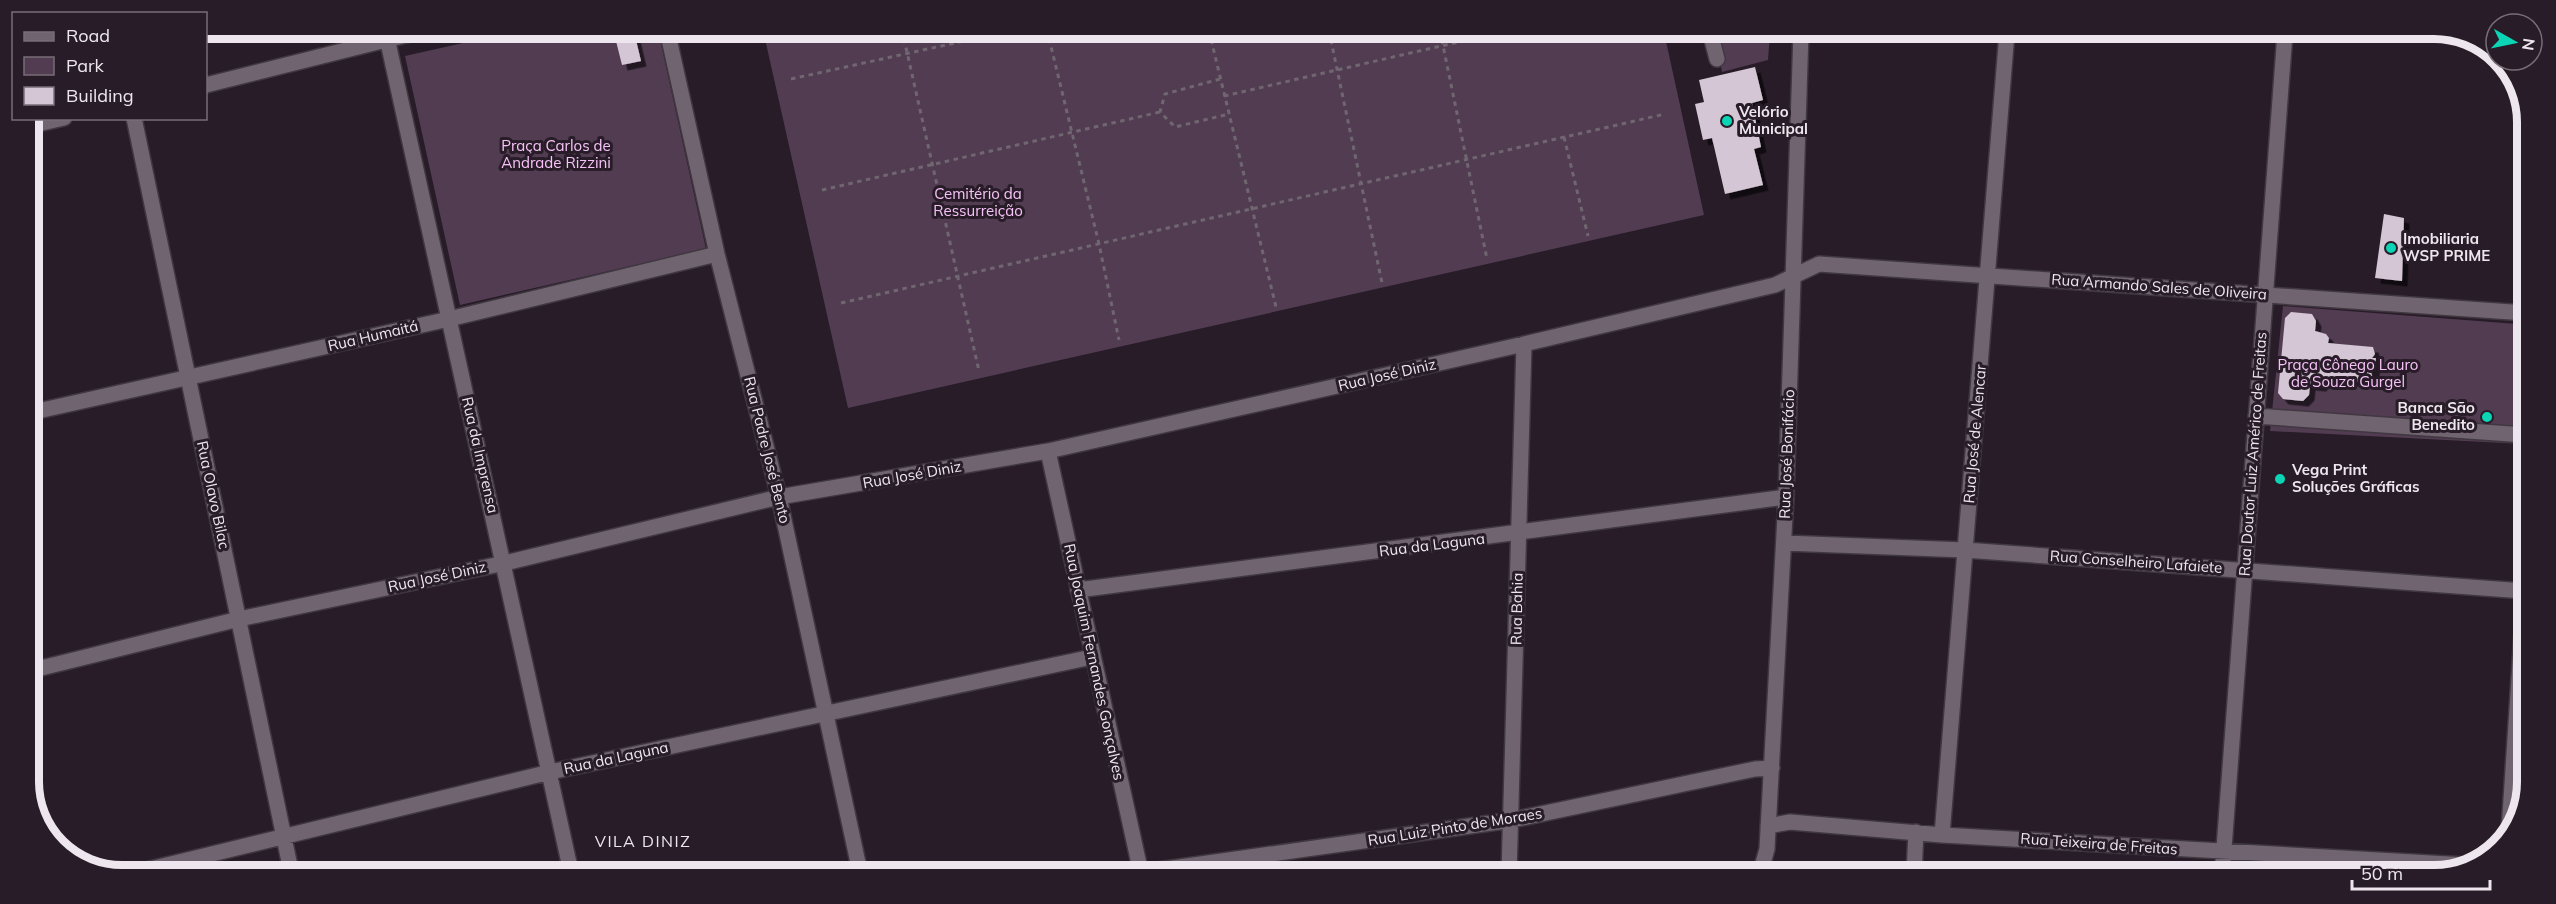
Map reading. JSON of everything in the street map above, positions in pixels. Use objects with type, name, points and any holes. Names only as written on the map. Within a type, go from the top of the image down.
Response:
[{"type":"street","points":[[207,85],[383,39]]},
{"type":"street","name":"Rua da Imprensa","points":[[387,39],[570,865]]},
{"type":"street","name":"Rua Padre José Bento","points":[[669,39],[717,254],[780,497],[859,865]]},
{"type":"street","points":[[1712,39],[1717,59]]},
{"type":"street","name":"Rua José Bonifácio","points":[[1763,865],[1767,849],[1784,543],[1801,39]]},
{"type":"street","name":"Rua José de Alencar","points":[[1942,835],[2006,39]]},
{"type":"street","name":"Rua Doutor Luiz Américo de Freitas","points":[[2222,865],[2285,39]]},
{"type":"street","points":[[39,124],[55,120]]},
{"type":"street","name":"Rua Olavo Bilac","points":[[134,120],[290,865]]},
{"type":"street","name":"Rua Humaitá","points":[[39,411],[449,319],[717,254]]},
{"type":"street","name":"Rua Armando Sales de Oliveira","points":[[1794,276],[1819,264],[2517,312]]},
{"type":"street","name":"Rua José Diniz","points":[[39,669],[239,619],[505,563],[780,497],[1048,451],[1524,344],[1775,285],[1794,276]]},
{"type":"street","name":"Rua Bahia","points":[[1510,865],[1524,344]]},
{"type":"street","points":[[2256,416],[2517,434]]},
{"type":"street","name":"Rua Joaquim Fernandes Gonçalves","points":[[1048,451],[1138,865]]},
{"type":"street","name":"Rua da Laguna","points":[[1078,590],[1519,534],[1786,497]]},
{"type":"street","name":"Rua Conselheiro Lafaiete","points":[[1784,543],[1965,550],[2517,590]]},
{"type":"street","name":"Rua da Laguna","points":[[167,865],[550,772],[1092,657]]},
{"type":"street","points":[[2511,813],[2517,716]]},
{"type":"street","name":"Rua Luiz Pinto de Moraes","points":[[1196,865],[1512,820],[1755,769],[1772,768]]},
{"type":"street","name":"Rua Teixeira de Freitas","points":[[1767,826],[1790,822],[1942,835],[2446,864]]},
{"type":"street","points":[[1914,865],[1916,832]]},
{"type":"path","points":[[904,39],[979,371]]},
{"type":"path","points":[[791,79],[974,39]]},
{"type":"path","points":[[1049,39],[1099,244],[1119,340]]},
{"type":"path","points":[[1211,39],[1276,308]]},
{"type":"path","points":[[1331,39],[1382,283]]},
{"type":"path","points":[[1442,39],[1487,258]]},
{"type":"path","points":[[1224,96],[1472,39]]},
{"type":"path","points":[[1160,112],[1166,94],[1220,79]]},
{"type":"path","points":[[822,190],[1160,112]]},
{"type":"path","points":[[1160,112],[1175,127],[1229,114]]},
{"type":"path","points":[[841,303],[1665,114]]},
{"type":"path","points":[[1564,137],[1588,236]]},
{"type":"green space","name":"Praça Carlos de Andrade Rizzini","points":[[481,39],[660,39],[706,249],[460,305],[405,56]]},
{"type":"green space","name":"Cemitério da Ressurreição","points":[[765,39],[1666,39],[1704,215],[848,408]]},
{"type":"green space","points":[[1716,39],[1770,39],[1768,60],[1722,72]]},
{"type":"green space","name":"Praça Cônego Lauro de Souza Gurgel","points":[[2283,306],[2517,324],[2517,444],[2270,431]]},
{"type":"building","points":[[636,39],[641,61],[622,65],[616,41]]},
{"type":"building","name":"Velório Municipal","points":[[1755,67],[1763,100],[1752,103],[1761,147],[1754,149],[1763,185],[1725,194],[1712,138],[1703,140],[1695,104],[1704,102],[1699,80]]},
{"type":"building","name":"Imobiliaria WSP PRIME","points":[[2384,214],[2404,218],[2402,281],[2375,278]]},
{"type":"building","points":[[2291,312],[2312,314],[2316,321],[2315,331],[2326,334],[2329,338],[2328,343],[2373,347],[2375,354],[2372,358],[2376,358],[2374,371],[2371,372],[2373,379],[2366,383],[2325,377],[2321,386],[2310,385],[2309,395],[2303,401],[2283,399],[2278,393],[2285,318]]},
{"type":"place","name":"Velório Municipal","points":[[1727,121]]},
{"type":"place","name":"Imobiliaria WSP PRIME","points":[[2391,248]]},
{"type":"place","name":"Banca São Benedito","points":[[2487,417]]},
{"type":"place","name":"Vega Print Soluções Gráficas","points":[[2280,479]]},
{"type":"district","name":"VILA DINIZ","points":[[643,841]]}]
